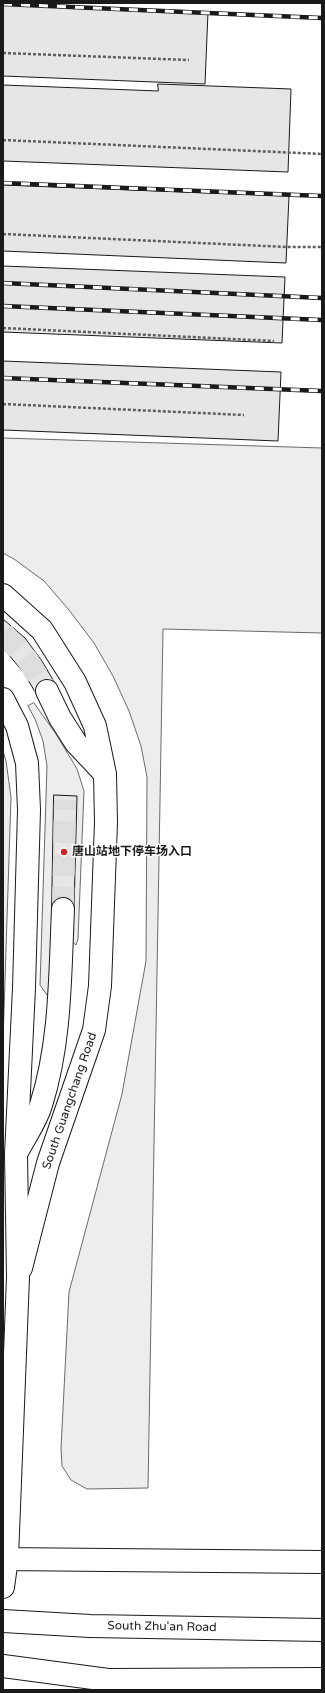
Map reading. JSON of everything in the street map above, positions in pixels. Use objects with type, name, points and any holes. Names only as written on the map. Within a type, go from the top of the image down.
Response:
[{"type":"main road","name":"South Guangchang Road","points":[[3,595],[42,630],[75,682],[95,726],[105,774],[106,822],[100,986],[94,1030],[48,1162],[18,1277],[3,1587]]},
{"type":"main road","points":[[47,691],[60,718],[76,743],[105,774]]},
{"type":"main road","points":[[3,699],[17,726],[27,763],[29,810],[24,988],[16,1154],[18,1277]]},
{"type":"main road","points":[[16,1154],[41,1106],[51,1063],[57,1023],[62,909]]},
{"type":"main road","points":[[5,1559],[322,1562]]},
{"type":"main road","name":"South Zhu'an Road","points":[[3,1621],[90,1626],[322,1630]]},
{"type":"main road","points":[[3,1666],[108,1680],[322,1679]]},
{"type":"path","points":[[3,52],[189,60]]},
{"type":"path","points":[[3,140],[322,154]]},
{"type":"path","points":[[3,234],[279,247],[322,247]]},
{"type":"path","points":[[3,328],[274,341]]},
{"type":"path","points":[[3,404],[244,415]]},
{"type":"shaded area","points":[[3,438],[322,448],[322,633],[163,629],[148,1488],[87,1489],[71,1480],[62,1466],[61,1448],[69,1292],[122,1094],[146,961],[147,777],[141,746],[129,711],[113,676],[94,643],[69,610],[44,581],[14,559],[3,553]]},
{"type":"shaded area","points":[[34,703],[56,734],[77,769],[84,791],[78,939],[76,945],[69,939],[53,986],[47,995],[40,985],[47,766],[43,741],[35,719],[28,706]]},
{"type":"shaded area","points":[[3,751],[6,761],[11,797],[3,1042]]},
{"type":"building","points":[[3,4],[208,12],[205,84],[3,76]]},
{"type":"building","points":[[158,84],[291,89],[288,172],[3,161],[3,85],[158,91]]},
{"type":"building","points":[[3,185],[289,196],[286,263],[3,251]]},
{"type":"building","points":[[3,266],[285,277],[282,343],[3,332]]},
{"type":"building","points":[[3,361],[281,372],[278,441],[3,430]]},
{"type":"building","points":[[3,619],[25,638],[42,661],[56,685],[38,697],[24,673],[3,648]]},
{"type":"building","name":"唐山站地下停车场入口","points":[[54,795],[77,796],[74,909],[52,909]]},
{"type":"tunnel","points":[[3,633],[27,659],[47,691]]},
{"type":"tunnel","points":[[63,909],[65,800]]},
{"type":"railway","points":[[3,4],[322,18]]},
{"type":"railway","points":[[3,183],[322,196]]},
{"type":"railway","points":[[3,283],[322,298]]},
{"type":"railway","points":[[3,306],[322,320]]},
{"type":"railway","points":[[3,378],[322,391]]},
{"type":"place","name":"唐山站地下停车场入口","points":[[64,852]]}]
